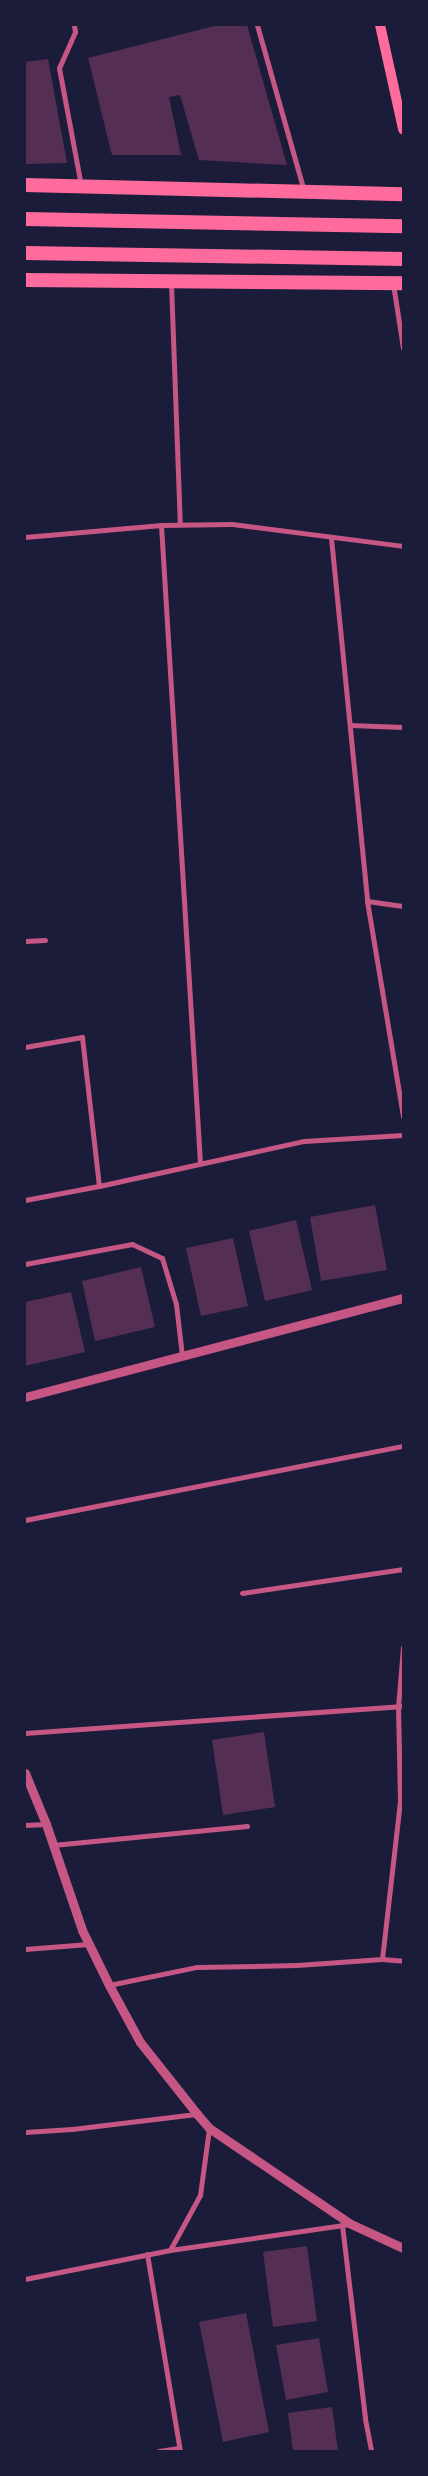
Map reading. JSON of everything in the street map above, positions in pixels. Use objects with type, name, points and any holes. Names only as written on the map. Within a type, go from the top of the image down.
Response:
[{"type":"highway","points":[[25,185],[82,188],[403,194]]},
{"type":"highway","points":[[25,219],[403,226]]},
{"type":"highway","points":[[25,253],[403,259]]},
{"type":"highway","points":[[25,280],[398,283]]},
{"type":"main road","points":[[380,25],[398,84],[403,129]]},
{"type":"street","points":[[74,25],[75,32],[59,68],[82,188]]},
{"type":"street","points":[[257,25],[304,191]]},
{"type":"street","points":[[171,280],[180,524]]},
{"type":"street","points":[[398,283],[403,348]]},
{"type":"street","points":[[25,537],[161,525],[232,524],[403,546]]},
{"type":"street","points":[[161,525],[200,1163]]},
{"type":"street","points":[[331,538],[367,902],[401,1095],[403,1117]]},
{"type":"street","points":[[350,725],[403,727]]},
{"type":"street","points":[[367,902],[403,906]]},
{"type":"street","points":[[25,941],[45,940]]},
{"type":"street","points":[[25,1047],[82,1036],[99,1186]]},
{"type":"street","points":[[25,1200],[99,1186],[304,1141],[403,1135]]},
{"type":"street","points":[[25,1264],[132,1244],[162,1258],[176,1304],[182,1356]]},
{"type":"street","points":[[25,1397],[403,1298]]},
{"type":"street","points":[[25,1520],[403,1448]]},
{"type":"street","points":[[242,1593],[403,1569]]},
{"type":"street","points":[[382,1959],[400,1822],[400,1706],[403,1647]]},
{"type":"street","points":[[25,1733],[400,1706]]},
{"type":"street","points":[[25,1773],[46,1824],[89,1944],[109,1985],[140,2042],[197,2114],[209,2128],[347,2225],[403,2248]]},
{"type":"street","points":[[25,1825],[46,1824]]},
{"type":"street","points":[[53,1845],[246,1826]]},
{"type":"street","points":[[25,1949],[89,1944]]},
{"type":"street","points":[[109,1985],[197,1967],[297,1965],[382,1959],[403,1961]]},
{"type":"street","points":[[25,2132],[72,2129],[197,2114]]},
{"type":"street","points":[[170,2250],[200,2195],[209,2128]]},
{"type":"street","points":[[25,2280],[170,2250],[347,2225]]},
{"type":"street","points":[[347,2225],[365,2419],[371,2451]]},
{"type":"street","points":[[148,2254],[179,2450],[159,2451]]},
{"type":"building","points":[[218,25],[247,25],[287,165],[199,160],[180,95],[169,97],[181,155],[112,155],[88,58]]},
{"type":"building","points":[[48,59],[67,163],[25,164],[25,62]]},
{"type":"building","points":[[375,1205],[387,1270],[321,1281],[310,1217]]},
{"type":"building","points":[[296,1220],[312,1290],[265,1301],[249,1231]]},
{"type":"building","points":[[233,1238],[248,1306],[201,1316],[186,1248]]},
{"type":"building","points":[[141,1267],[155,1327],[95,1341],[82,1281]]},
{"type":"building","points":[[71,1292],[85,1352],[25,1366],[25,1302]]},
{"type":"building","points":[[264,1732],[275,1807],[223,1815],[212,1740]]},
{"type":"building","points":[[307,2246],[317,2321],[273,2327],[263,2252]]},
{"type":"building","points":[[246,2313],[269,2432],[223,2442],[199,2322]]},
{"type":"building","points":[[319,2338],[328,2392],[286,2400],[276,2345]]},
{"type":"building","points":[[332,2407],[338,2451],[293,2451],[288,2413]]}]
